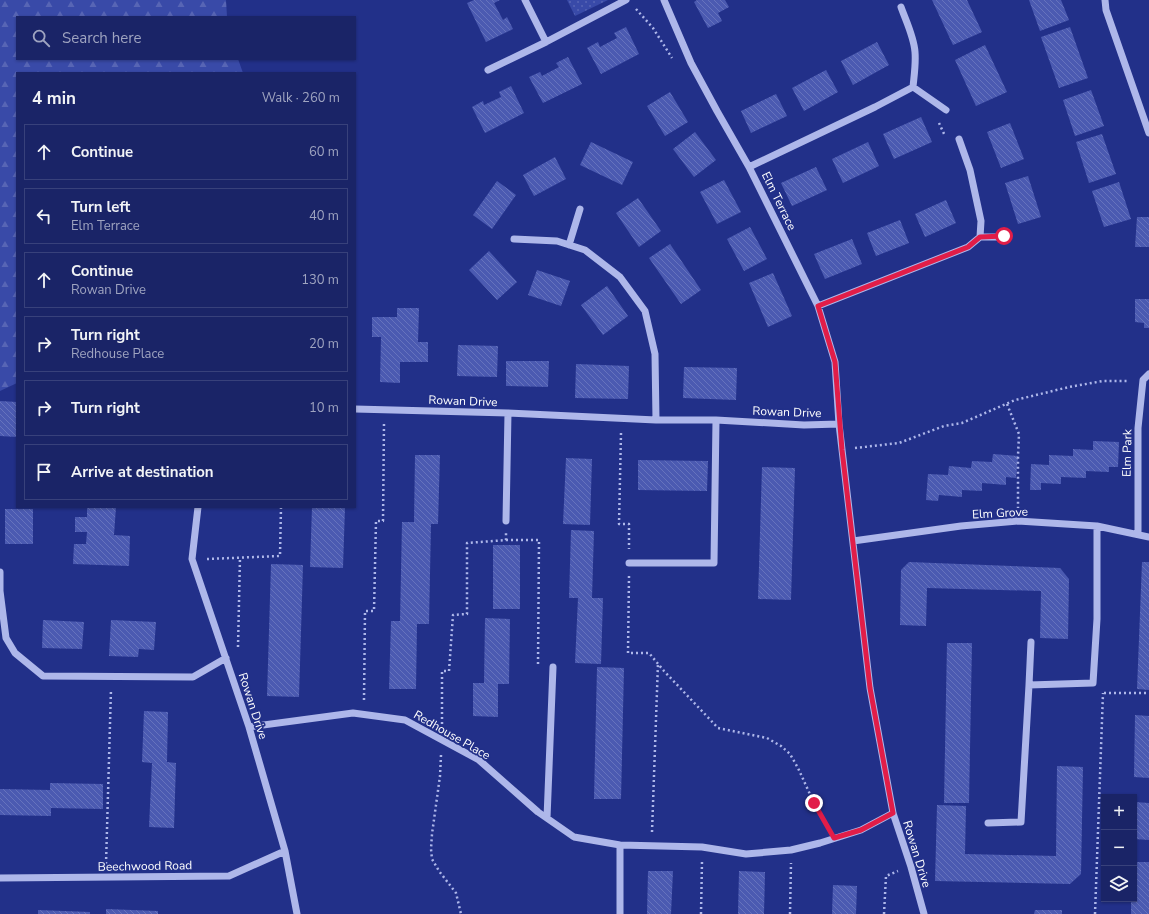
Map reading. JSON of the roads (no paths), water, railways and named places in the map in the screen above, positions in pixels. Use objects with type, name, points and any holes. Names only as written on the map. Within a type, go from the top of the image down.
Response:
[{"type":"street","points":[[525,0],[546,42]]},
{"type":"street","points":[[488,70],[546,42],[626,0]]},
{"type":"street","name":"Elm Terrace","points":[[664,0],[691,62],[749,166],[818,306],[835,362],[839,424]]},
{"type":"street","points":[[1105,0],[1106,10],[1149,132]]},
{"type":"street","points":[[901,7],[915,51],[913,87]]},
{"type":"street","points":[[913,87],[946,110]]},
{"type":"street","points":[[749,166],[875,107],[913,87]]},
{"type":"street","points":[[959,139],[970,170],[981,221],[980,237]]},
{"type":"street","points":[[569,245],[580,209]]},
{"type":"street","points":[[818,306],[968,247],[980,237],[1004,236]]},
{"type":"street","points":[[514,239],[557,241],[585,250],[620,277],[645,311],[655,354],[656,420]]},
{"type":"street","name":"Elm Park","points":[[1138,534],[1138,428],[1144,380],[1149,374]]},
{"type":"street","name":"Rowan Drive","points":[[356,409],[508,413],[656,420],[716,420],[804,425],[839,424],[870,688],[893,813],[911,867],[924,914]]},
{"type":"street","points":[[506,521],[508,413]]},
{"type":"street","points":[[629,563],[714,563],[716,420]]},
{"type":"street","name":"Rowan Drive","points":[[198,508],[192,559],[249,727],[285,851],[297,914]]},
{"type":"street","name":"Elm Grove","points":[[853,541],[961,526],[1018,521],[1097,526],[1149,536]]},
{"type":"street","points":[[1030,685],[1093,684],[1097,619],[1097,526]]},
{"type":"street","points":[[0,572],[0,591],[6,638],[15,653],[43,676],[193,677],[226,658]]},
{"type":"street","points":[[988,823],[1021,822],[1030,685],[1031,642]]},
{"type":"street","points":[[547,818],[553,667]]},
{"type":"street","name":"Redhouse Place","points":[[249,727],[353,713],[405,720],[479,760],[538,812],[574,837],[620,845],[702,847],[746,854],[791,850],[861,830],[893,813]]},
{"type":"street","points":[[620,845],[620,914]]},
{"type":"street","name":"Beechwood Road","points":[[0,878],[229,876],[285,851]]}]
